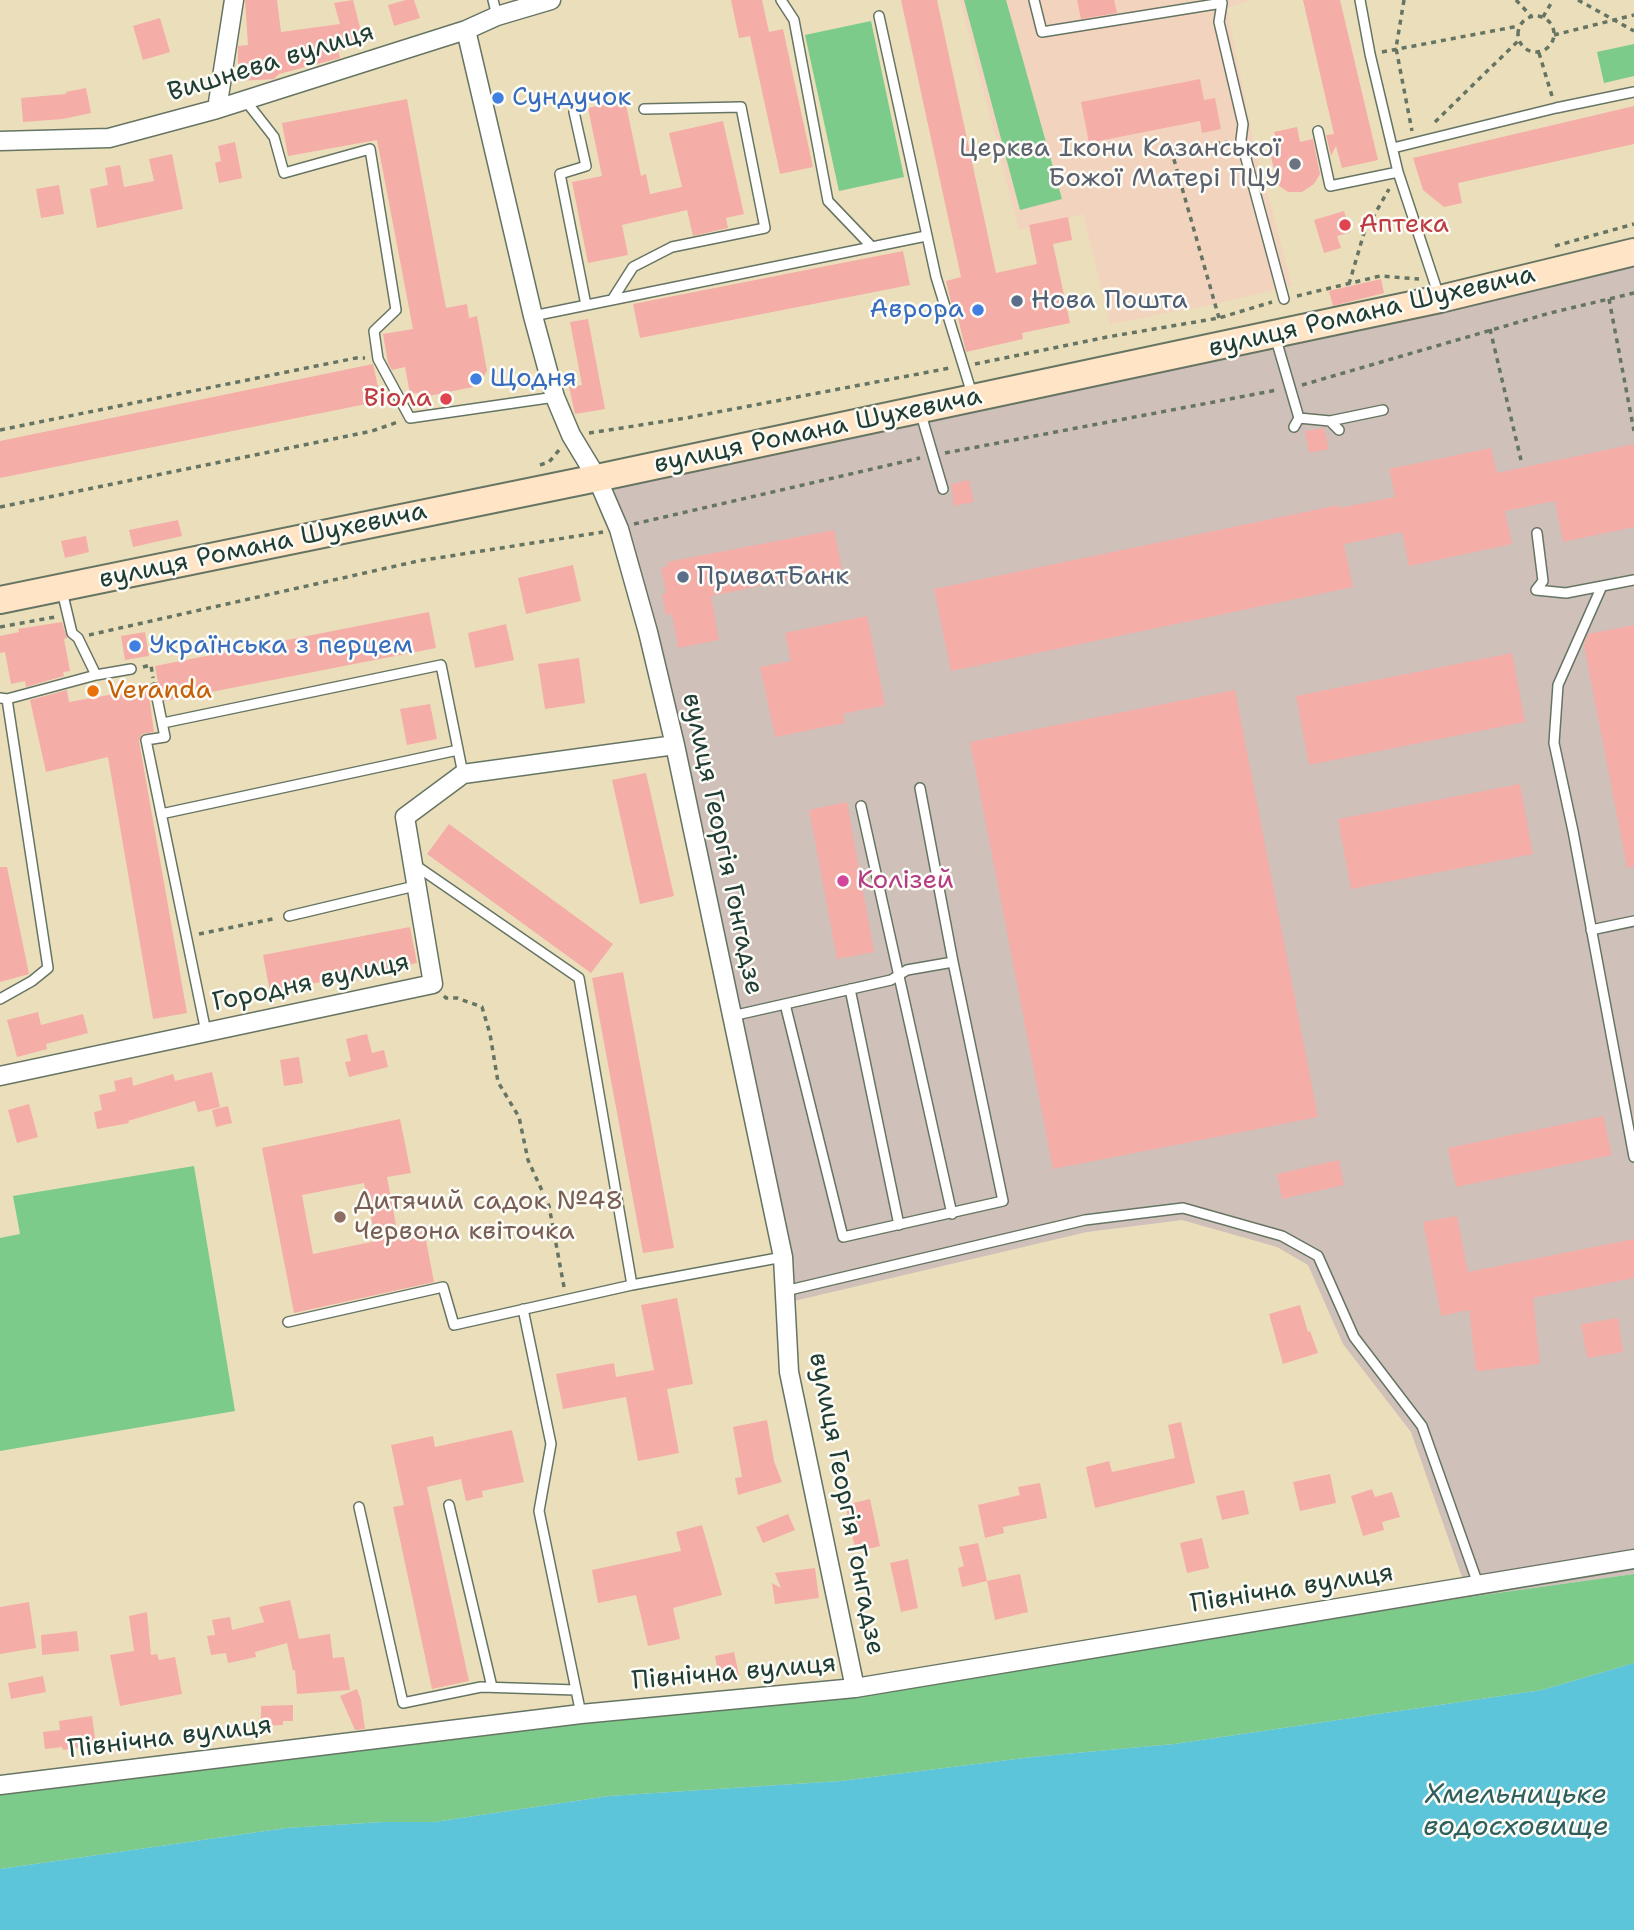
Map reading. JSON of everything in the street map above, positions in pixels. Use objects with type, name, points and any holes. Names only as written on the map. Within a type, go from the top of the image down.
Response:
[{"type":"main road","name":"вулиця Романа Шухевича","points":[[0,600],[919,410],[1440,299],[1634,252]]},
{"type":"street","points":[[217,109],[234,0]]},
{"type":"street","name":"Вишнева вулиця","points":[[0,141],[109,138],[217,109],[466,30],[495,8],[551,0]]},
{"type":"street","name":"вулиця Георгія Гонгадзе","points":[[466,30],[533,316],[555,397],[571,435],[597,478],[619,529],[648,632],[675,744],[783,1257],[789,1371],[855,1688]]},
{"type":"street","name":"Городня вулиця","points":[[1,1071],[206,1032],[433,984],[405,817],[463,774],[675,744]]},
{"type":"street","name":"Північна вулиця","points":[[0,1785],[581,1714],[855,1688],[1634,1559]]},
{"type":"lane","points":[[781,0],[794,20],[828,201],[872,247]]},
{"type":"lane","points":[[1034,0],[1042,32],[1222,2],[1219,22],[1243,124],[1241,140],[1284,299]]},
{"type":"lane","points":[[1360,0],[1398,172],[1440,299]]},
{"type":"lane","points":[[879,16],[936,277],[973,398]]},
{"type":"lane","points":[[1393,148],[1634,92]]},
{"type":"lane","points":[[246,100],[274,138],[284,173],[370,149],[397,310],[374,331],[378,359],[410,418],[555,397]]},
{"type":"lane","points":[[612,300],[633,267],[672,247],[765,228],[741,107],[644,109]]},
{"type":"lane","points":[[574,112],[586,166],[560,174],[586,305]]},
{"type":"lane","points":[[1318,131],[1331,186],[1398,172]]},
{"type":"lane","points":[[533,316],[926,236]]},
{"type":"lane","points":[[1274,334],[1290,387],[1296,423],[1330,421],[1383,410]]},
{"type":"lane","points":[[919,410],[943,489]]},
{"type":"lane","points":[[1330,421],[1339,430]]},
{"type":"lane","points":[[1537,533],[1543,581],[1536,590],[1566,593],[1634,580]]},
{"type":"lane","points":[[1602,586],[1558,685],[1553,743],[1573,831],[1634,1157]]},
{"type":"lane","points":[[61,587],[72,633],[78,638],[96,675]]},
{"type":"lane","points":[[163,723],[441,665],[463,774]]},
{"type":"lane","points":[[0,999],[32,981],[48,968],[4,698],[131,669]]},
{"type":"lane","points":[[155,688],[165,737],[146,740],[206,1032]]},
{"type":"lane","points":[[161,814],[458,750]]},
{"type":"lane","points":[[785,1004],[843,1237],[1003,1201],[920,788]]},
{"type":"lane","points":[[861,806],[952,1214]]},
{"type":"lane","points":[[411,862],[579,978],[632,1285]]},
{"type":"lane","points":[[289,916],[415,886]]},
{"type":"lane","points":[[1591,930],[1634,922]]},
{"type":"lane","points":[[732,1016],[891,980],[907,970],[953,961]]},
{"type":"lane","points":[[850,989],[899,1225]]},
{"type":"lane","points":[[785,1291],[1085,1220],[1183,1208],[1282,1236],[1318,1256],[1354,1337],[1422,1426],[1478,1584]]},
{"type":"lane","points":[[288,1322],[443,1287],[454,1325],[632,1285],[783,1257]]},
{"type":"lane","points":[[523,1309],[551,1444],[539,1511],[581,1714]]},
{"type":"lane","points":[[449,1505],[492,1687]]},
{"type":"lane","points":[[359,1507],[402,1703],[481,1687],[576,1690]]},
{"type":"path","points":[[1404,0],[1396,48],[1414,143]]},
{"type":"path","points":[[1516,0],[1531,16],[1543,17],[1551,24],[1554,35],[1550,46],[1539,52],[1529,52],[1518,41]]},
{"type":"path","points":[[1543,17],[1553,0]]},
{"type":"path","points":[[1578,0],[1634,31]]},
{"type":"path","points":[[1554,35],[1634,15]]},
{"type":"path","points":[[1370,54],[1519,26],[1531,16]]},
{"type":"path","points":[[1414,143],[1518,41],[1519,26]]},
{"type":"path","points":[[1539,52],[1556,108]]},
{"type":"path","points":[[1219,318],[1171,149],[1241,140]]},
{"type":"path","points":[[1349,284],[1364,233],[1398,172]]},
{"type":"path","points":[[78,638],[418,562],[619,529],[648,519],[933,456],[1290,387],[1490,329],[1634,293]]},
{"type":"path","points":[[1609,299],[1634,431]]},
{"type":"path","points":[[1490,329],[1521,460]]},
{"type":"path","points":[[0,430],[356,358],[378,359]]},
{"type":"path","points":[[0,507],[372,431],[410,418]]},
{"type":"path","points":[[0,627],[68,614]]},
{"type":"path","points":[[131,669],[151,665],[155,688]]},
{"type":"path","points":[[187,936],[289,916]]},
{"type":"path","points":[[433,984],[446,998],[457,998],[482,1007],[490,1034],[498,1082],[519,1117],[528,1160],[549,1206],[566,1299]]},
{"type":"shaded area","points":[[960,0],[1250,0],[1227,8],[1252,134],[1292,286],[1110,324],[1083,214],[1019,230]]},
{"type":"shaded area","points":[[1634,262],[1634,1574],[1469,1597],[1411,1432],[1343,1344],[1308,1265],[1277,1247],[1182,1220],[1087,1232],[794,1301],[792,1256],[683,743],[657,630],[627,526],[609,485]]},
{"type":"green space","points":[[964,0],[1006,0],[1062,199],[1020,210]]},
{"type":"green space","points":[[871,21],[904,177],[839,191],[805,35]]},
{"type":"green space","points":[[1634,44],[1634,76],[1604,83],[1597,52]]},
{"type":"green space","points":[[194,1166],[235,1411],[0,1451],[0,1238],[20,1234],[13,1196]]},
{"type":"green space","points":[[1634,1574],[1634,1663],[1542,1690],[1174,1744],[1032,1757],[841,1781],[609,1796],[434,1822],[286,1828],[0,1869],[0,1795],[582,1724],[849,1698],[1469,1597]]},
{"type":"water","name":"Хмельницьке водосховище","points":[[1634,1663],[1634,1930],[0,1930],[0,1869],[286,1828],[434,1822],[609,1796],[841,1781],[1032,1757],[1174,1744],[1542,1690]]},
{"type":"building","points":[[245,0],[277,0],[281,32],[340,24],[334,3],[353,0],[364,43],[338,50],[340,58],[279,74],[274,79],[238,81],[238,46],[248,45]]},
{"type":"building","points":[[414,0],[420,18],[394,26],[388,5]]},
{"type":"building","points":[[731,0],[762,0],[769,32],[783,29],[813,167],[780,174],[750,36],[739,38]]},
{"type":"building","points":[[901,0],[937,0],[996,273],[1037,264],[1029,225],[1068,217],[1072,240],[1053,244],[1070,323],[1022,333],[1023,339],[966,352],[946,281],[961,277]]},
{"type":"building","points":[[1077,0],[1114,0],[1117,13],[1081,19]]},
{"type":"building","points":[[1303,0],[1340,0],[1378,160],[1342,168],[1336,146],[1331,156],[1326,135],[1334,134]]},
{"type":"building","points":[[160,18],[170,52],[143,60],[133,26]]},
{"type":"building","points":[[1200,79],[1204,100],[1215,98],[1221,129],[1202,133],[1200,121],[1089,143],[1081,102]]},
{"type":"building","points":[[86,88],[91,113],[63,119],[23,122],[21,98],[66,94]]},
{"type":"building","points":[[407,99],[446,308],[467,304],[469,318],[477,316],[487,371],[478,386],[419,398],[419,393],[410,394],[405,367],[392,370],[388,363],[383,334],[413,329],[377,140],[288,156],[282,123]]},
{"type":"building","points":[[625,100],[641,176],[646,174],[650,194],[682,187],[669,133],[723,121],[744,214],[726,218],[728,228],[693,236],[687,210],[622,225],[628,255],[588,263],[572,182],[602,176],[588,108]]},
{"type":"building","points":[[1634,106],[1634,144],[1458,183],[1462,203],[1444,207],[1423,190],[1413,158]]},
{"type":"building","name":"Церква Ікони Казанської Божої Матері ПЦУ","points":[[1297,127],[1300,142],[1313,139],[1320,174],[1314,184],[1302,192],[1288,192],[1278,185],[1270,153],[1279,151],[1274,132]]},
{"type":"building","points":[[235,142],[242,178],[219,183],[215,163],[221,161],[218,146]]},
{"type":"building","points":[[172,154],[183,209],[97,228],[90,189],[108,185],[105,168],[120,165],[124,187],[154,181],[149,159]]},
{"type":"building","points":[[59,185],[64,214],[41,218],[36,189]]},
{"type":"building","points":[[1344,211],[1351,232],[1337,236],[1341,248],[1324,253],[1314,220]]},
{"type":"building","points":[[903,251],[910,285],[640,338],[633,304]]},
{"type":"building","points":[[1381,279],[1384,293],[1333,306],[1329,291]]},
{"type":"building","points":[[588,319],[605,409],[575,414],[569,387],[582,385],[570,322]]},
{"type":"building","points":[[373,364],[381,401],[0,478],[0,441]]},
{"type":"building","points":[[1324,428],[1329,449],[1309,453],[1305,431]]},
{"type":"building","points":[[1634,444],[1634,527],[1563,542],[1555,501],[1505,511],[1512,544],[1409,566],[1402,532],[1344,544],[1353,587],[951,671],[934,589],[1339,505],[1339,508],[1395,497],[1389,469],[1491,448],[1497,473]]},
{"type":"building","points":[[969,480],[974,502],[954,506],[951,484]]},
{"type":"building","points":[[178,520],[182,536],[133,547],[129,530]]},
{"type":"building","points":[[834,530],[842,569],[711,596],[719,640],[678,648],[672,614],[666,615],[662,594],[666,593],[661,568],[668,566],[667,562]]},
{"type":"building","points":[[86,536],[89,552],[65,558],[61,541]]},
{"type":"building","points":[[573,565],[581,601],[526,614],[518,578]]},
{"type":"building","points":[[429,612],[436,648],[165,701],[158,682],[155,666]]},
{"type":"building","points":[[867,616],[885,705],[843,714],[845,723],[775,737],[760,667],[791,661],[785,633]]},
{"type":"building","points":[[62,622],[67,638],[64,639],[70,671],[63,672],[64,676],[26,687],[25,681],[11,684],[5,652],[0,653],[0,636],[19,632],[18,629]]},
{"type":"building","points":[[506,624],[514,660],[475,668],[468,633]]},
{"type":"building","points":[[1634,625],[1634,867],[1627,868],[1584,645],[1588,634]]},
{"type":"building","points":[[145,632],[149,656],[125,660],[121,636]]},
{"type":"building","points":[[1512,653],[1525,722],[1309,765],[1296,696]]},
{"type":"building","points":[[579,658],[585,703],[545,709],[538,664]]},
{"type":"building","points":[[148,688],[154,732],[142,734],[139,741],[187,1013],[153,1019],[108,757],[46,772],[30,700],[67,690],[69,702]]},
{"type":"building","points":[[1235,690],[1318,1117],[1053,1169],[970,742]]},
{"type":"building","points":[[430,704],[437,739],[407,745],[400,709]]},
{"type":"building","points":[[646,773],[674,896],[640,904],[612,780]]},
{"type":"building","points":[[1520,784],[1533,854],[1351,889],[1338,819]]},
{"type":"building","points":[[847,802],[874,952],[837,959],[809,810]]},
{"type":"building","points":[[449,824],[613,944],[591,973],[427,854]]},
{"type":"building","points":[[0,867],[7,867],[29,974],[0,982]]},
{"type":"building","points":[[410,927],[417,963],[270,992],[263,955]]},
{"type":"building","points":[[623,972],[674,1248],[643,1253],[592,978]]},
{"type":"building","points":[[38,1012],[41,1025],[83,1014],[88,1033],[46,1044],[47,1049],[17,1057],[7,1020]]},
{"type":"building","points":[[367,1034],[372,1053],[384,1050],[388,1067],[349,1077],[345,1062],[351,1061],[346,1039]]},
{"type":"building","points":[[299,1057],[303,1083],[284,1086],[280,1060]]},
{"type":"building","points":[[212,1072],[220,1107],[198,1112],[195,1101],[128,1121],[129,1123],[97,1129],[94,1112],[102,1110],[99,1095],[116,1091],[114,1081],[132,1077],[133,1086],[173,1074],[175,1081]]},
{"type":"building","points":[[29,1104],[38,1137],[17,1143],[8,1110]]},
{"type":"building","points":[[228,1106],[232,1123],[216,1127],[212,1110]]},
{"type":"building","points":[[1603,1116],[1612,1155],[1456,1187],[1448,1148]]},
{"type":"building","points":[[400,1119],[411,1173],[387,1177],[398,1236],[424,1230],[434,1282],[294,1313],[262,1148]],"holes":[[[364,1183],[376,1241],[313,1254],[302,1195]]]},
{"type":"building","points":[[1339,1160],[1344,1185],[1282,1199],[1277,1174]]},
{"type":"building","points":[[1457,1216],[1468,1272],[1634,1239],[1634,1278],[1533,1298],[1540,1364],[1476,1371],[1469,1310],[1441,1316],[1423,1222]]},
{"type":"building","points":[[677,1298],[693,1384],[667,1389],[679,1453],[638,1461],[626,1397],[563,1409],[556,1374],[614,1363],[616,1377],[654,1370],[641,1305]]},
{"type":"building","points":[[1300,1305],[1318,1353],[1283,1364],[1269,1314]]},
{"type":"building","points":[[1618,1318],[1623,1352],[1587,1358],[1581,1324]]},
{"type":"building","points":[[767,1420],[774,1461],[782,1482],[738,1495],[735,1478],[742,1477],[733,1427]]},
{"type":"building","points":[[1181,1422],[1195,1483],[1095,1508],[1086,1467],[1109,1461],[1112,1472],[1175,1458],[1168,1425]]},
{"type":"building","points":[[512,1430],[524,1482],[482,1491],[483,1497],[466,1501],[461,1479],[427,1487],[469,1681],[432,1689],[393,1507],[404,1505],[391,1445],[433,1436],[435,1447]]},
{"type":"building","points":[[1330,1474],[1336,1503],[1300,1511],[1293,1482]]},
{"type":"building","points":[[1040,1483],[1047,1518],[1003,1527],[1004,1533],[985,1538],[978,1505],[1020,1495],[1018,1487]]},
{"type":"building","points":[[1372,1489],[1375,1497],[1392,1492],[1400,1517],[1382,1522],[1384,1530],[1363,1536],[1351,1496]]},
{"type":"building","points":[[1244,1490],[1249,1514],[1222,1520],[1216,1496]]},
{"type":"building","points":[[870,1499],[880,1546],[856,1552],[845,1505]]},
{"type":"building","points":[[788,1514],[795,1530],[763,1543],[756,1527]]},
{"type":"building","points":[[702,1525],[722,1595],[673,1608],[680,1639],[648,1646],[636,1595],[598,1603],[592,1570],[681,1551],[676,1532]]},
{"type":"building","points":[[1202,1538],[1209,1568],[1187,1573],[1180,1543]]},
{"type":"building","points":[[978,1543],[987,1581],[962,1587],[958,1568],[964,1566],[959,1547]]},
{"type":"building","points":[[908,1559],[918,1608],[901,1612],[890,1563]]},
{"type":"building","points":[[815,1568],[819,1598],[775,1604],[772,1583],[781,1588],[775,1573]]},
{"type":"building","points":[[1020,1574],[1028,1612],[995,1620],[987,1581]]},
{"type":"building","points":[[290,1600],[299,1639],[330,1634],[333,1658],[344,1657],[350,1690],[297,1694],[295,1670],[293,1671],[287,1643],[255,1652],[256,1657],[228,1663],[226,1653],[211,1655],[207,1636],[215,1635],[212,1620],[230,1617],[232,1630],[264,1622],[259,1607]]},
{"type":"building","points":[[29,1602],[36,1648],[0,1654],[0,1607]]},
{"type":"building","points":[[147,1612],[151,1655],[157,1654],[159,1660],[175,1657],[182,1694],[120,1706],[110,1655],[134,1651],[129,1616]]},
{"type":"building","points":[[77,1631],[79,1651],[42,1655],[41,1635]]},
{"type":"building","points":[[734,1652],[740,1680],[720,1684],[715,1656]]},
{"type":"building","points":[[43,1676],[46,1692],[11,1699],[8,1683]]},
{"type":"building","points":[[357,1689],[365,1729],[355,1730],[340,1696]]},
{"type":"building","points":[[293,1705],[293,1721],[283,1721],[283,1725],[261,1726],[261,1706]]},
{"type":"building","points":[[92,1716],[96,1745],[63,1750],[62,1747],[45,1749],[43,1732],[60,1730],[59,1721]]},
{"type":"place","name":"Сундучок","points":[[498,98]]},
{"type":"place","name":"Церква Ікони Казанської Божої Матері ПЦУ","points":[[1295,164]]},
{"type":"place","name":"Аптека","points":[[1345,225]]},
{"type":"place","name":"Нова Пошта","points":[[1017,301]]},
{"type":"place","name":"Аврора","points":[[978,310]]},
{"type":"place","name":"Щодня","points":[[476,379]]},
{"type":"place","name":"Віола","points":[[446,399]]},
{"type":"place","name":"ПриватБанк","points":[[683,577]]},
{"type":"place","name":"Українська з перцем","points":[[135,646]]},
{"type":"place","name":"Veranda","points":[[93,691]]},
{"type":"place","name":"Колізей","points":[[843,881]]},
{"type":"place","name":"Дитячий садок №48 Червона квіточка","points":[[340,1217]]}]
